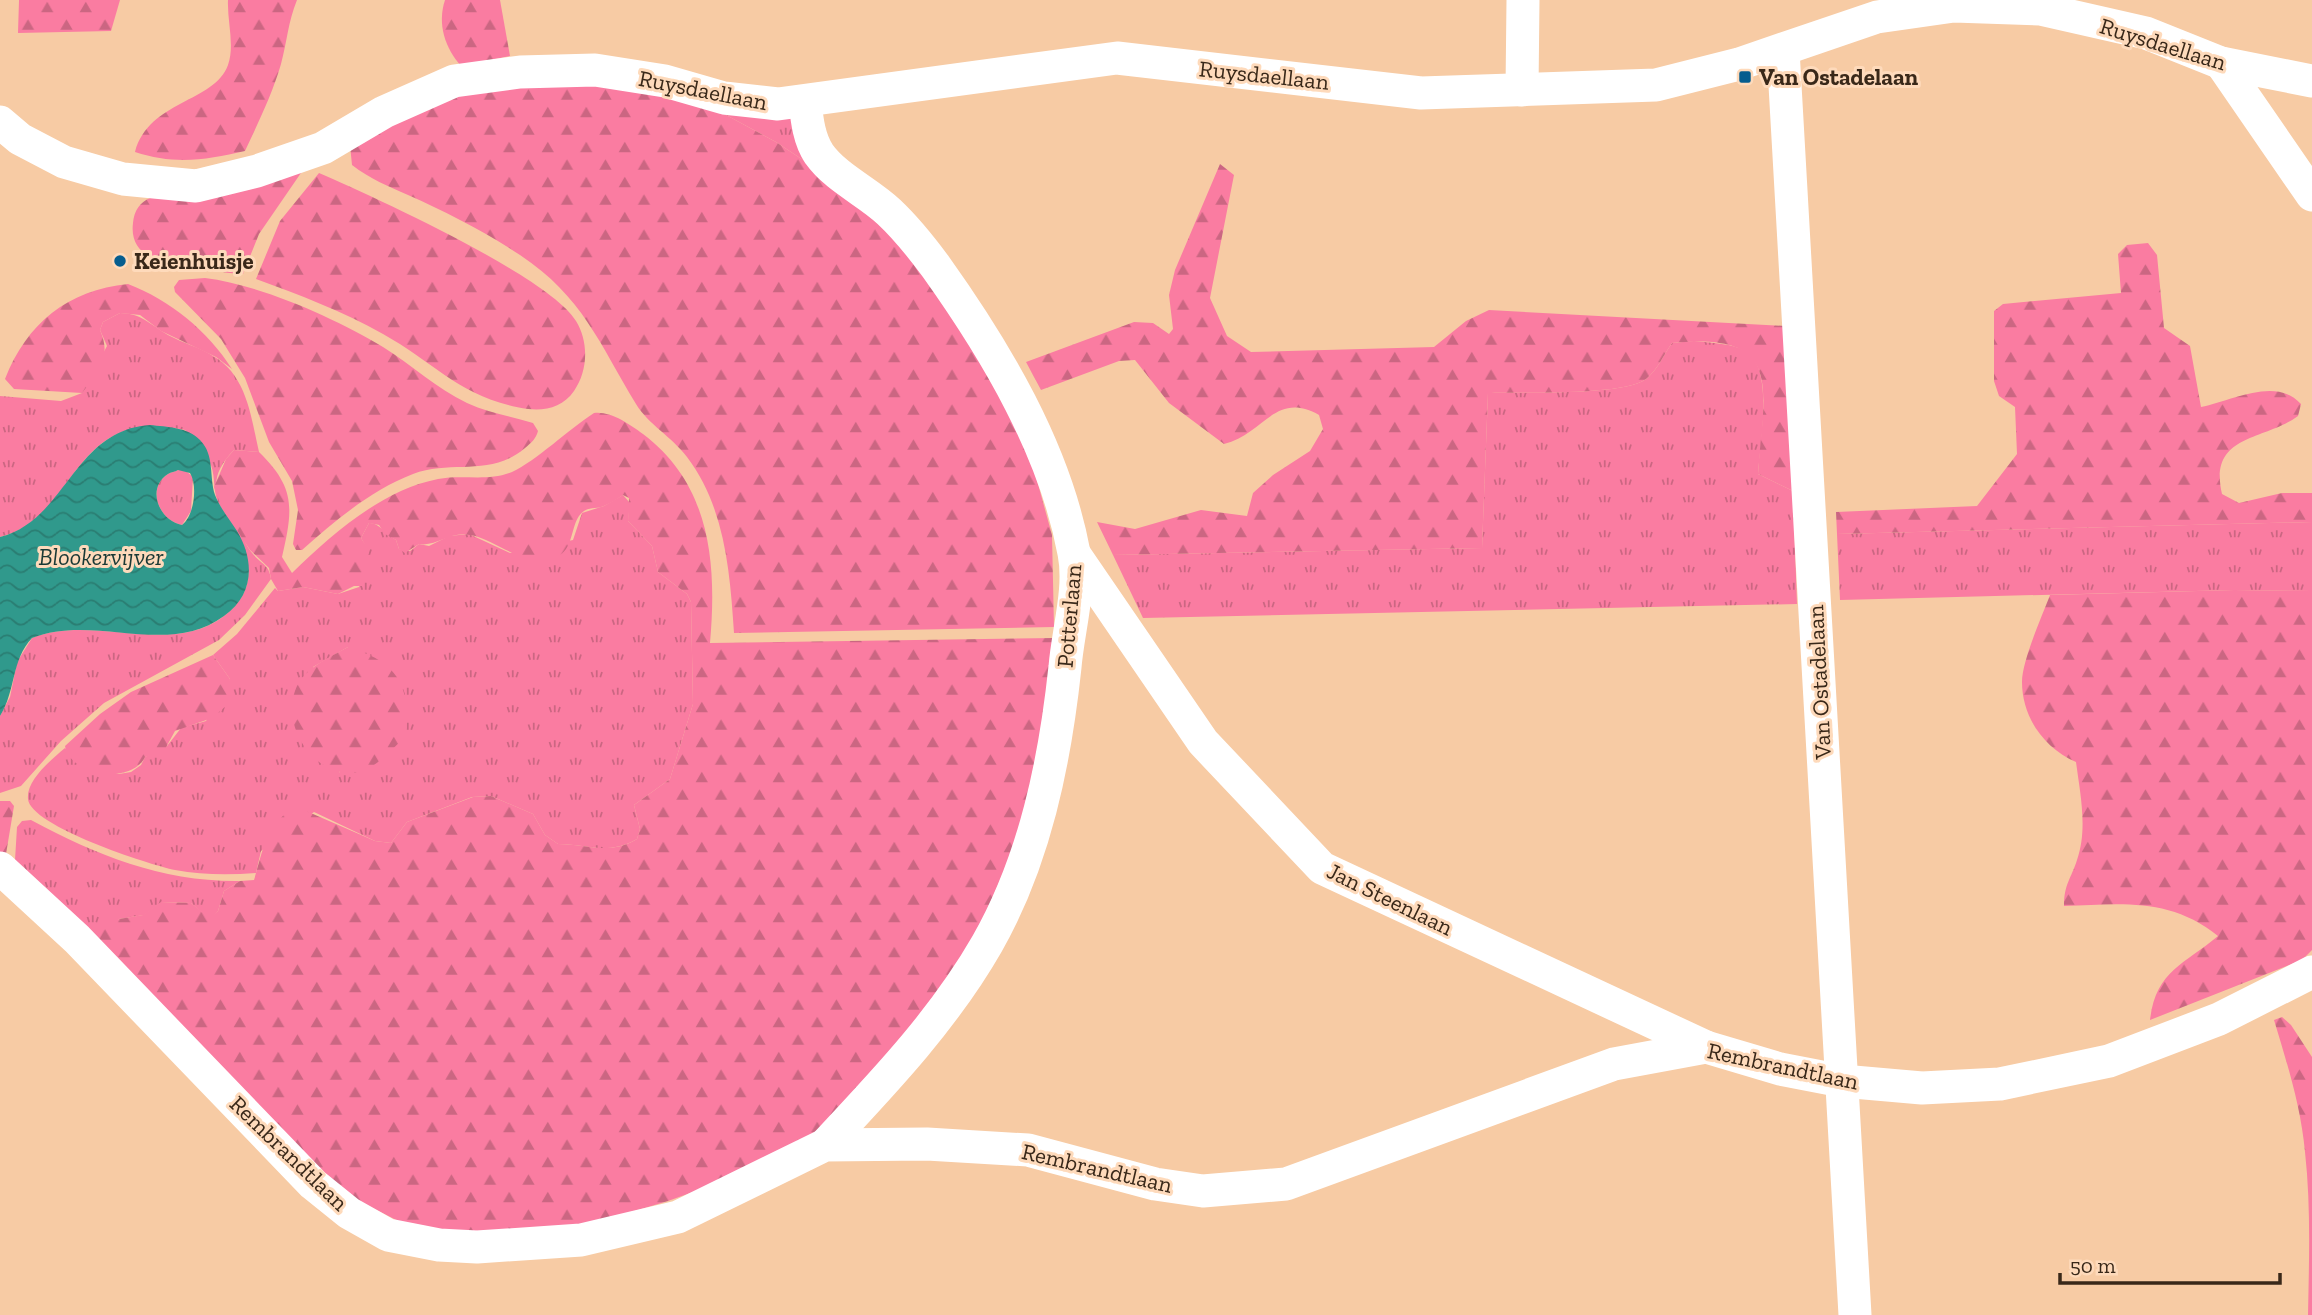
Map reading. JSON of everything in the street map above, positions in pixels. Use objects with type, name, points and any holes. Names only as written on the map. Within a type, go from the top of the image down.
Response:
[{"type":"street","points":[[1522,90],[1523,0]]},
{"type":"street","name":"Ruysdaellaan","points":[[0,121],[20,139],[64,162],[123,179],[196,186],[257,172],[323,148],[384,112],[454,81],[520,72],[595,70],[664,81],[754,104],[805,103],[970,76],[1116,58],[1421,93],[1656,85],[1783,50],[1877,17],[1954,6],[2040,9],[2146,33],[2221,63],[2312,81]]},
{"type":"street","name":"Van Ostadelaan","points":[[1783,50],[1855,1315]]},
{"type":"street","points":[[2221,63],[2312,195]]},
{"type":"street","name":"Potterlaan","points":[[805,103],[808,129],[819,155],[889,212],[935,266],[981,336],[1018,400],[1060,497],[1075,555],[1076,581],[1059,726],[1045,794],[1011,890],[988,942],[940,1016],[884,1083],[825,1145]]},
{"type":"street","name":"Jan Steenlaan","points":[[1075,555],[1203,742],[1322,868],[1706,1046]]},
{"type":"street","name":"Rembrandtlaan","points":[[0,869],[77,939],[313,1184],[349,1213],[388,1235],[439,1245],[477,1247],[581,1240],[678,1217],[825,1145],[927,1144],[1028,1150],[1155,1184],[1203,1191],[1286,1184],[1614,1064],[1706,1046],[1780,1069],[1842,1081],[1922,1088],[2000,1084],[2109,1061],[2219,1019],[2312,972]]},
{"type":"green space","points":[[19,0],[120,0],[111,31],[18,33]]},
{"type":"green space","points":[[228,0],[297,0],[277,75],[245,151],[190,160],[163,159],[135,152],[142,135],[153,122],[221,78],[228,65],[231,49]]},
{"type":"green space","points":[[445,0],[500,0],[510,56],[461,66],[447,44],[442,27]]},
{"type":"green space","points":[[555,81],[651,93],[715,109],[776,142],[818,170],[896,240],[944,300],[1027,444],[1052,535],[1054,627],[734,633],[723,541],[718,519],[700,476],[687,457],[641,411],[600,341],[575,305],[560,287],[520,255],[480,230],[372,178],[352,165],[350,145],[459,93]]},
{"type":"green space","points":[[715,109],[792,119],[818,170],[776,142]]},
{"type":"green space","points":[[1220,164],[1234,175],[1210,298],[1227,336],[1251,352],[1434,347],[1466,321],[1489,310],[1785,326],[1793,491],[1758,474],[1763,393],[1760,373],[1751,357],[1735,347],[1709,342],[1672,343],[1650,376],[1634,384],[1595,391],[1488,393],[1482,548],[1113,555],[1097,522],[1135,529],[1201,510],[1247,516],[1253,493],[1273,475],[1310,451],[1323,429],[1319,415],[1304,409],[1291,408],[1280,411],[1249,432],[1224,444],[1169,403],[1135,360],[1119,361],[1041,390],[1026,362],[1134,322],[1153,323],[1169,334],[1173,329],[1169,295],[1175,270]]},
{"type":"green space","points":[[303,170],[259,234],[243,274],[154,259],[145,254],[133,236],[136,211],[150,198],[191,198],[228,193]]},
{"type":"green space","points":[[319,173],[458,239],[560,303],[576,321],[585,347],[582,375],[570,396],[554,407],[535,409],[505,404],[485,397],[467,389],[402,345],[368,326],[256,279],[280,221]]},
{"type":"green space","points":[[2148,243],[2157,255],[2164,328],[2190,346],[2201,407],[2267,391],[2291,396],[2301,404],[2298,416],[2242,442],[2231,450],[2223,460],[2220,474],[2222,494],[2239,503],[2282,493],[2312,493],[2312,522],[1837,534],[1836,512],[1977,506],[2017,454],[2015,407],[1999,396],[1994,381],[1994,311],[2003,304],[2121,293],[2118,254],[2127,245]]},
{"type":"green space","points":[[205,278],[273,295],[343,325],[383,347],[467,403],[533,423],[538,431],[536,436],[525,448],[498,463],[428,470],[398,481],[354,507],[302,550],[296,550],[293,544],[298,510],[292,481],[269,442],[245,378],[221,339],[175,292],[174,287],[179,280]]},
{"type":"green space","points":[[128,284],[159,299],[187,318],[212,342],[232,369],[216,357],[161,331],[140,315],[120,313],[103,322],[100,330],[105,349],[102,364],[82,393],[14,389],[5,379],[25,341],[52,313],[87,294]]},
{"type":"green space","points":[[120,313],[140,317],[168,335],[213,356],[224,364],[240,385],[250,411],[259,452],[234,450],[219,472],[217,491],[225,510],[251,552],[267,567],[271,579],[245,615],[219,640],[104,703],[61,741],[21,786],[0,793],[0,716],[10,697],[17,662],[32,638],[83,630],[164,635],[189,632],[213,623],[234,607],[248,582],[246,556],[218,501],[209,460],[185,430],[147,427],[118,433],[97,448],[46,508],[26,526],[0,537],[0,396],[61,401],[82,393],[107,346],[100,330],[103,322]]},
{"type":"green space","points":[[1694,341],[1735,347],[1747,352],[1755,361],[1763,391],[1763,427],[1758,474],[1793,491],[1797,604],[1143,618],[1113,555],[1482,548],[1488,393],[1595,391],[1634,384],[1650,376],[1672,343]]},
{"type":"green space","points":[[594,413],[613,416],[626,422],[666,454],[683,477],[696,502],[705,528],[710,556],[710,643],[1054,638],[1051,687],[1021,831],[976,936],[924,1014],[813,1135],[704,1188],[608,1219],[555,1229],[480,1234],[406,1225],[357,1200],[302,1155],[97,938],[98,928],[119,919],[143,915],[161,902],[191,903],[206,915],[213,915],[218,911],[224,891],[240,881],[254,880],[263,848],[272,829],[278,820],[297,807],[375,841],[391,843],[407,822],[473,797],[491,796],[533,814],[545,835],[558,844],[607,848],[637,839],[640,829],[634,805],[670,779],[693,704],[691,602],[687,594],[658,572],[652,546],[628,521],[629,498],[623,495],[604,506],[584,511],[574,526],[564,552],[556,557],[543,559],[518,555],[484,539],[463,534],[419,544],[405,553],[399,549],[396,540],[385,534],[379,525],[369,523],[361,538],[369,550],[369,564],[362,586],[354,586],[338,594],[303,587],[278,591],[271,579],[269,568],[250,550],[221,506],[214,487],[226,459],[234,450],[259,452],[271,465],[280,477],[288,500],[288,525],[282,557],[292,573],[341,529],[378,503],[417,485],[438,479],[493,477],[512,472]]},
{"type":"green space","points":[[178,470],[185,470],[193,477],[191,511],[182,525],[167,517],[158,504],[157,496],[161,480]]},
{"type":"green space","points":[[623,495],[630,503],[628,521],[652,546],[658,572],[687,594],[691,602],[693,704],[670,779],[634,805],[640,829],[637,839],[607,848],[558,844],[545,835],[533,814],[491,796],[472,797],[407,822],[391,843],[375,841],[314,812],[261,851],[256,873],[205,874],[162,867],[93,843],[48,821],[34,810],[28,799],[28,792],[35,777],[65,748],[77,762],[119,774],[131,772],[141,765],[145,757],[167,746],[181,728],[206,721],[230,679],[213,655],[237,634],[275,588],[278,591],[303,587],[338,594],[359,587],[368,557],[361,538],[369,523],[396,540],[399,549],[410,551],[419,544],[429,546],[449,536],[469,534],[510,553],[573,540],[582,513],[604,506]],"holes":[[[348,647],[340,773],[313,667]]]},
{"type":"green space","points":[[2312,522],[2312,591],[2234,590],[1840,600],[1837,534]]},
{"type":"green space","points":[[2234,590],[2312,591],[2312,950],[2302,960],[2150,1020],[2153,1003],[2165,979],[2218,936],[2200,923],[2163,909],[2125,904],[2064,906],[2082,836],[2076,762],[2054,749],[2031,719],[2023,695],[2025,662],[2050,595]]},
{"type":"green space","points":[[348,647],[365,653],[389,668],[403,689],[407,718],[406,736],[384,757],[366,770],[344,773],[317,760],[306,749],[293,721],[292,705],[295,691],[304,676],[317,664]]},
{"type":"green space","points":[[213,655],[230,679],[227,705],[212,718],[175,731],[164,751],[145,757],[138,766],[128,771],[115,774],[89,770],[69,756],[65,746],[100,714],[131,692]]},
{"type":"green space","points":[[0,801],[10,801],[14,806],[6,854],[0,853]]},
{"type":"green space","points":[[31,820],[81,845],[158,872],[184,877],[240,881],[224,891],[218,911],[213,916],[206,916],[191,903],[162,902],[144,915],[119,919],[97,938],[15,860],[17,827],[22,821]]},
{"type":"green space","points":[[2282,1017],[2291,1025],[2312,1057],[2312,1315],[2308,1315],[2309,1213],[2305,1152],[2297,1102],[2274,1020]]},
{"type":"water","name":"Blookervijver","points":[[150,425],[177,428],[190,432],[205,446],[210,459],[215,495],[243,542],[247,554],[249,566],[246,588],[234,608],[224,616],[202,628],[179,634],[80,630],[32,638],[20,656],[9,696],[0,716],[0,537],[23,528],[41,513],[86,458],[104,442],[124,431]],"holes":[[[178,470],[190,473],[194,485],[194,500],[182,525],[174,522],[162,511],[158,504],[157,488],[169,473]]]},
{"type":"place","name":"Van Ostadelaan","points":[[1745,77]]},
{"type":"place","name":"Keienhuisje","points":[[120,261]]}]
